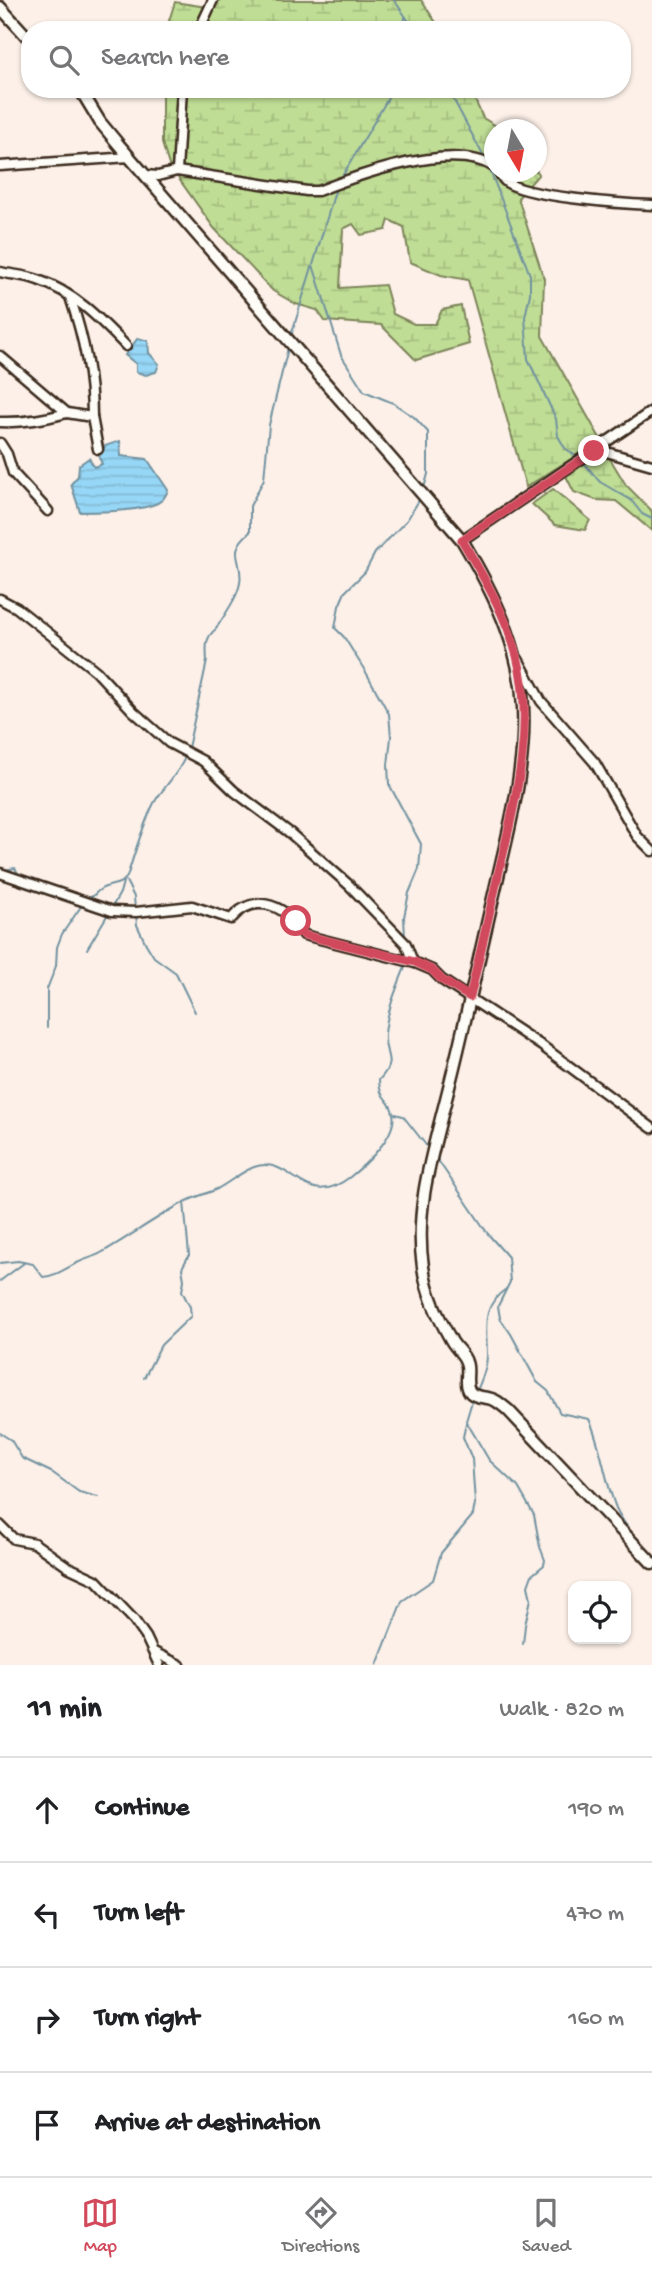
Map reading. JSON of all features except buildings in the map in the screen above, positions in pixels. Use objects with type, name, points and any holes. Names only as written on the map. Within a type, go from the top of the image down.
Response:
[{"type":"street","points":[[203,21],[213,0]]},
{"type":"street","points":[[0,7],[21,30]]},
{"type":"street","points":[[85,98],[100,122],[145,175],[462,540],[489,586],[517,656],[541,701],[595,763],[637,836],[652,851]]},
{"type":"street","points":[[177,171],[182,98]]},
{"type":"street","points":[[145,175],[158,176],[177,171],[318,191],[393,166],[444,156],[484,162]]},
{"type":"street","points":[[0,166],[130,157]]},
{"type":"street","points":[[505,182],[531,191],[621,204],[652,205]]},
{"type":"street","points":[[0,272],[36,278],[69,295],[93,312],[126,346]]},
{"type":"street","points":[[69,295],[81,329],[92,388],[92,416],[98,449]]},
{"type":"street","points":[[0,356],[68,412]]},
{"type":"street","points":[[462,540],[652,411]]},
{"type":"street","points":[[0,422],[41,421],[68,412],[92,416]]},
{"type":"street","points":[[0,443],[13,472],[48,511]]},
{"type":"street","points":[[594,451],[604,451],[652,465]]},
{"type":"street","points":[[0,599],[17,608],[96,671],[133,711],[169,743],[203,761],[234,791],[300,841],[349,885],[406,944],[415,962]]},
{"type":"street","points":[[517,656],[523,705],[523,751],[515,802],[429,1162],[421,1225],[422,1266],[431,1303],[453,1344],[467,1363],[467,1385],[471,1392],[480,1397],[494,1399],[508,1410],[652,1563]]},
{"type":"street","points":[[0,873],[112,911],[136,912],[192,906],[231,919],[245,906],[258,904],[285,911],[296,921],[304,935],[415,962],[432,970],[442,980],[542,1046],[652,1128]]},
{"type":"street","points":[[0,1525],[14,1539],[34,1543],[68,1567],[96,1580],[134,1620],[159,1665]]},
{"type":"street","points":[[154,1652],[180,1665]]},
{"type":"green space","points":[[208,0],[421,0],[435,21],[169,21],[175,2],[207,7]]},
{"type":"green space","points":[[162,98],[474,98],[485,119],[484,182],[532,182],[518,198],[544,279],[542,336],[601,440],[526,487],[468,280],[441,275],[410,262],[404,227],[389,220],[386,230],[361,235],[353,224],[343,229],[340,288],[385,285],[393,314],[414,324],[435,324],[442,310],[461,306],[469,344],[416,360],[381,325],[325,321],[317,310],[296,304],[273,291],[214,228],[169,165],[162,143]]},
{"type":"green space","points":[[594,457],[609,457],[626,485],[652,511],[652,531],[616,501],[596,500],[574,492],[566,476]]},
{"type":"green space","points":[[553,489],[590,520],[585,530],[555,525],[532,504]]},
{"type":"water","points":[[138,338],[148,341],[149,353],[159,364],[156,372],[146,375],[136,372],[136,364],[125,355]]},
{"type":"water","points":[[120,441],[121,456],[147,459],[168,490],[163,500],[146,507],[80,512],[71,484],[78,476],[79,465],[89,458],[94,467],[102,464],[99,457],[105,446]]},
{"type":"waterway","points":[[394,0],[409,21]]},
{"type":"waterway","points":[[405,17],[405,21]]},
{"type":"waterway","points":[[340,180],[388,98]]},
{"type":"waterway","points":[[453,98],[484,157]]},
{"type":"waterway","points":[[495,182],[530,275],[530,294],[525,317],[528,359],[556,419],[558,436],[565,448],[577,457]]},
{"type":"waterway","points":[[336,188],[313,265],[341,355],[364,391],[393,403],[414,417],[428,432],[428,474],[424,488]]},
{"type":"waterway","points":[[291,336],[312,267]]},
{"type":"waterway","points":[[188,748],[207,661],[208,639],[230,607],[240,583],[238,545],[250,532],[250,506],[264,479],[269,425],[288,348]]},
{"type":"waterway","points":[[584,463],[600,482],[631,500],[642,514],[652,519]]},
{"type":"waterway","points":[[405,938],[404,917],[409,893],[419,869],[421,844],[389,784],[389,714],[344,637],[335,628],[345,592],[365,572],[375,553],[407,520],[421,497]]},
{"type":"waterway","points":[[86,899],[127,877],[154,803],[185,757]]},
{"type":"waterway","points":[[4,870],[15,868],[19,875],[32,880]]},
{"type":"waterway","points":[[126,881],[134,897],[135,909]]},
{"type":"waterway","points":[[111,909],[123,882]]},
{"type":"waterway","points":[[47,1028],[47,989],[56,966],[57,947],[62,934],[82,905]]},
{"type":"waterway","points":[[87,949],[108,914]]},
{"type":"waterway","points":[[136,914],[137,925],[146,944],[154,957],[176,973],[195,1012]]},
{"type":"waterway","points":[[0,1263],[18,1261],[33,1264],[43,1277],[56,1274],[101,1253],[173,1209],[217,1189],[254,1167],[267,1165],[279,1168],[309,1186],[321,1189],[334,1186],[350,1177],[379,1149],[391,1131],[392,1108],[381,1091],[379,1080],[389,1062],[385,1041],[388,1016],[406,965]]},
{"type":"waterway","points":[[395,1114],[403,1116],[429,1149]]},
{"type":"waterway","points":[[435,1156],[488,1234],[508,1257],[510,1282],[498,1306],[500,1318],[537,1382],[548,1391],[560,1413],[589,1419],[619,1515],[652,1556]]},
{"type":"waterway","points":[[144,1378],[161,1345],[191,1316],[190,1307],[182,1291],[182,1268],[189,1255],[184,1202]]},
{"type":"waterway","points":[[0,1281],[24,1263]]},
{"type":"waterway","points":[[476,1393],[487,1360],[486,1327],[489,1311],[492,1303],[506,1289]]},
{"type":"waterway","points":[[473,1398],[466,1421],[489,1460],[518,1487],[534,1515],[545,1560],[544,1565],[532,1575],[528,1586],[531,1599],[523,1644]]},
{"type":"waterway","points":[[377,1665],[402,1601],[433,1580],[441,1553],[473,1515],[475,1503],[472,1459],[463,1437],[466,1423]]},
{"type":"waterway","points":[[0,1433],[11,1440],[22,1458],[53,1473],[79,1492],[98,1497]]},
{"type":"route","points":[[296,921],[304,935],[415,962],[432,970],[442,980],[470,997],[515,802],[523,751],[523,705],[517,656],[489,586],[462,540],[594,451]]}]
